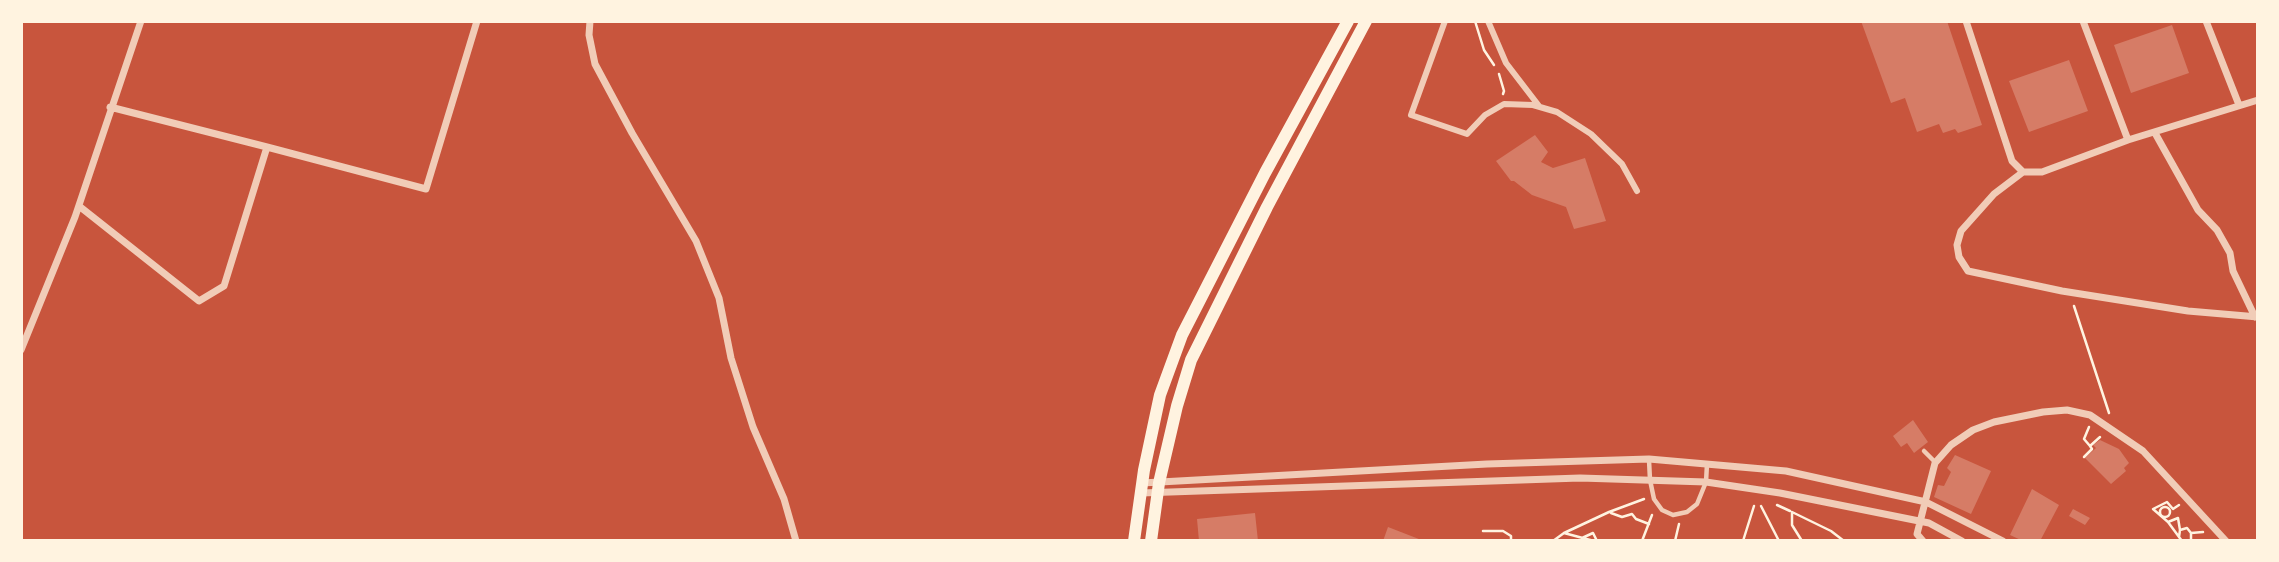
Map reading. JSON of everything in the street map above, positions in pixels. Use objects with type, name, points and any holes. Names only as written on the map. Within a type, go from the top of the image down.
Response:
[{"type":"main road","points":[[1134,541],[1160,395],[1182,335],[1265,173],[1348,21]]},
{"type":"main road","points":[[1151,541],[1158,488],[1177,406],[1201,337],[1366,21]]},
{"type":"street","points":[[21,350],[79,206],[141,21]]},
{"type":"street","points":[[110,107],[426,189],[477,21]]},
{"type":"street","points":[[590,21],[589,35],[595,65],[632,134],[696,241],[719,298],[738,381],[753,427],[784,499],[796,541]]},
{"type":"street","points":[[1445,21],[1411,115],[1466,134],[1485,114],[1504,104],[1540,107],[1556,112],[1591,134],[1622,164],[1637,191]]},
{"type":"street","points":[[1488,21],[1506,63],[1540,107]]},
{"type":"street","points":[[1966,21],[2012,161],[2022,172]]},
{"type":"street","points":[[2084,21],[2127,140]]},
{"type":"street","points":[[2206,21],[2239,105]]},
{"type":"street","points":[[2257,317],[2188,311],[2068,292],[1968,271],[1959,257],[1957,245],[1961,231],[1994,194],[2022,172],[2042,172],[2127,140],[2258,100]]},
{"type":"street","points":[[2155,133],[2198,210],[2217,230],[2230,253],[2233,271],[2257,317]]},
{"type":"street","points":[[79,206],[199,301],[224,286],[267,148]]},
{"type":"street","points":[[1923,541],[1917,534],[1935,463],[1951,445],[1973,430],[1994,422],[2067,410],[2090,415],[2143,451],[2225,541]]},
{"type":"street","points":[[1158,488],[1421,467],[1649,459],[1786,471],[1926,502],[2003,541]]},
{"type":"street","points":[[1142,488],[1580,478],[1706,482],[1780,493],[1929,523],[1962,541]]},
{"type":"lane","points":[[1924,451],[1935,463]]},
{"type":"lane","points":[[1649,459],[1654,499],[1662,510],[1673,515],[1687,512],[1697,504],[1706,482],[1707,464]]},
{"type":"path","points":[[1475,21],[1484,50],[1499,75],[1504,91],[1501,99]]},
{"type":"path","points":[[2068,292],[2084,333],[2114,429]]},
{"type":"path","points":[[2084,457],[2092,449],[2084,439],[2089,427]]},
{"type":"path","points":[[2090,446],[2104,434]]},
{"type":"path","points":[[1553,541],[1609,512],[1644,499]]},
{"type":"path","points":[[1768,501],[1831,531],[1844,541]]},
{"type":"path","points":[[2152,509],[2167,502],[2171,510]]},
{"type":"path","points":[[2152,509],[2160,511],[2164,517],[2179,505]]},
{"type":"path","points":[[1743,541],[1754,506]]},
{"type":"path","points":[[1762,506],[1779,541]]},
{"type":"path","points":[[2160,511],[2164,507],[2171,510]]},
{"type":"path","points":[[2152,509],[2168,522],[2180,540]]},
{"type":"path","points":[[1609,512],[1622,517],[1632,514],[1636,519],[1649,524]]},
{"type":"path","points":[[1642,541],[1653,512]]},
{"type":"path","points":[[1792,512],[1792,526],[1802,541]]},
{"type":"path","points":[[2168,522],[2188,515]]},
{"type":"path","points":[[2178,518],[2180,540]]},
{"type":"path","points":[[1675,541],[1679,523]]},
{"type":"path","points":[[2179,530],[2187,528],[2191,533],[2191,540],[2188,541]]},
{"type":"path","points":[[1483,531],[1503,531],[1511,536],[1511,541]]},
{"type":"path","points":[[1564,533],[1582,538],[1595,541],[1593,533],[1582,538]]},
{"type":"path","points":[[2191,533],[2203,533]]},
{"type":"building","points":[[1861,21],[1947,21],[1982,125],[1958,133],[1955,129],[1943,133],[1939,124],[1917,132],[1905,98],[1891,103]]},
{"type":"building","points":[[2172,25],[2189,73],[2131,93],[2114,45]]},
{"type":"building","points":[[2069,60],[2088,111],[2029,132],[2009,81]]},
{"type":"building","points":[[1535,135],[1548,152],[1541,162],[1553,168],[1585,158],[1606,221],[1574,229],[1566,207],[1532,195],[1511,181],[1496,161]]},
{"type":"building","points":[[1913,420],[1928,442],[1914,453],[1907,443],[1901,447],[1893,436]]},
{"type":"building","points":[[2100,440],[2119,449],[2129,463],[2124,468],[2126,471],[2111,484],[2085,458],[2096,448],[2093,445]]},
{"type":"building","points":[[1955,455],[1991,471],[1971,514],[1934,497],[1938,485],[1944,486],[1951,472],[1947,468]]},
{"type":"building","points":[[2032,489],[2059,505],[2040,541],[2023,541],[2010,535]]},
{"type":"building","points":[[2073,509],[2090,518],[2085,525],[2069,516]]},
{"type":"building","points":[[1255,513],[1258,541],[1199,541],[1197,519]]},
{"type":"building","points":[[1388,527],[1424,541],[1383,541]]}]
